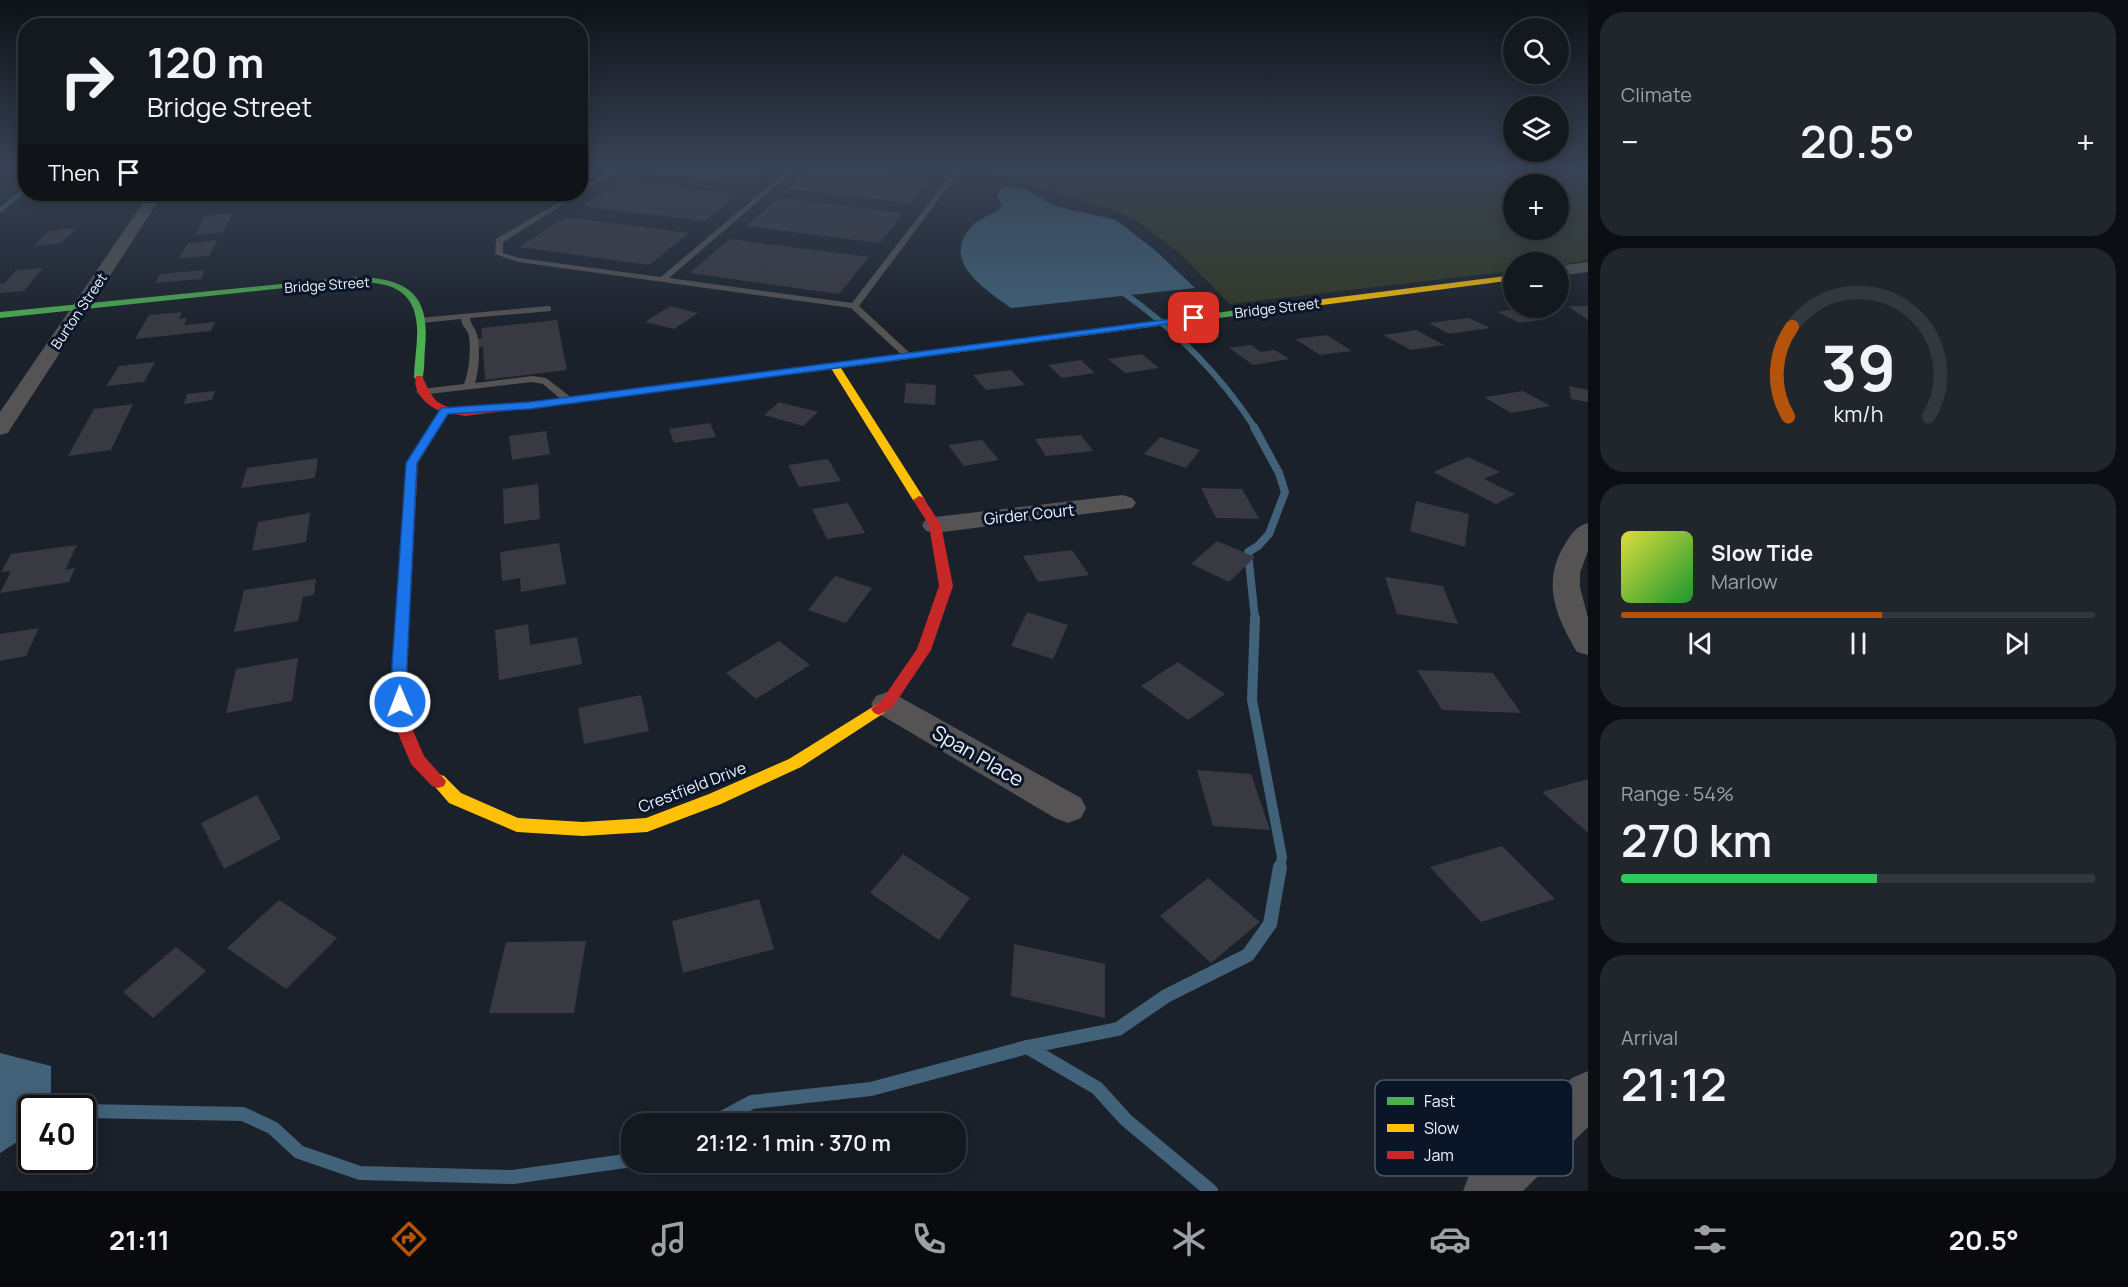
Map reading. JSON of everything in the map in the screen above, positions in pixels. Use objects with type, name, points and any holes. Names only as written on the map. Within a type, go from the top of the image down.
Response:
[{"type":"main road","name":"Bridge Street","points":[[445,411],[489,410],[1503,278]]},
{"type":"main road","name":"Bridge Street","points":[[0,315],[366,280],[400,285],[414,292],[421,304],[422,392]]},
{"type":"main road","name":"Crestfield Drive","points":[[445,411],[412,463],[400,666],[400,719],[417,760],[455,798],[518,825],[583,829],[647,825],[715,799],[795,762],[887,704],[924,650],[946,586],[935,525],[834,365]]},
{"type":"main road","points":[[422,392],[435,407],[445,411]]},
{"type":"street","name":"Burton Street","points":[[0,428],[137,224]]},
{"type":"street","points":[[1569,271],[1584,270]]},
{"type":"street","name":"Girder Court","points":[[935,525],[1123,503]]},
{"type":"street","points":[[1588,531],[1574,549],[1567,565],[1564,593],[1577,628],[1588,645]]},
{"type":"street","name":"Span Place","points":[[887,704],[1068,808]]},
{"type":"street","points":[[1573,1109],[1588,1094]]},
{"type":"street","points":[[1488,1191],[1503,1176]]},
{"type":"lane","points":[[527,224],[499,241],[499,254],[518,260],[855,306],[908,356]]},
{"type":"lane","points":[[662,280],[728,224]]},
{"type":"lane","points":[[855,306],[917,224]]},
{"type":"lane","points":[[422,320],[548,309]]},
{"type":"lane","points":[[465,317],[467,327],[472,332],[473,377],[468,387]]},
{"type":"lane","points":[[422,392],[532,379],[546,381],[568,400]]},
{"type":"green space","points":[[1141,224],[1503,224],[1503,240],[1569,240],[1569,224],[1588,224],[1588,260],[1569,263],[1569,252],[1503,252],[1503,272],[1230,304],[1178,252]]},
{"type":"water","points":[[975,224],[1121,224],[1156,251],[1195,288],[1011,308],[977,282],[968,272],[962,260],[961,249],[964,236]]},
{"type":"water","points":[[0,1053],[51,1066],[51,1095],[18,1095],[18,1141],[0,1153]]},
{"type":"building","points":[[201,224],[227,224],[223,232],[195,235]]},
{"type":"building","points":[[556,224],[617,224],[689,233],[649,265],[519,247]]},
{"type":"building","points":[[749,224],[895,224],[880,243],[746,226]]},
{"type":"building","points":[[77,228],[61,243],[34,246],[48,231]]},
{"type":"building","points":[[729,239],[869,257],[839,294],[690,273]]},
{"type":"building","points":[[217,240],[209,256],[179,258],[188,243]]},
{"type":"building","points":[[43,268],[24,291],[0,293],[0,284],[5,283],[16,270]]},
{"type":"building","points":[[205,270],[201,279],[155,283],[160,274]]},
{"type":"building","points":[[670,306],[698,313],[674,329],[645,322]]},
{"type":"building","points":[[1569,306],[1588,306],[1588,320],[1569,307]]},
{"type":"building","points":[[182,312],[179,319],[187,318],[184,325],[215,322],[211,331],[135,339],[149,315]]},
{"type":"building","points":[[1469,318],[1490,328],[1449,334],[1429,323]]},
{"type":"building","points":[[1510,318],[1546,319],[1520,323]]},
{"type":"building","points":[[557,320],[567,370],[485,380],[483,347],[476,348],[475,339],[482,338],[481,328]]},
{"type":"building","points":[[1416,330],[1444,345],[1411,350],[1383,335]]},
{"type":"building","points":[[1327,335],[1352,351],[1320,355],[1295,339]]},
{"type":"building","points":[[1251,345],[1261,352],[1275,350],[1289,359],[1253,365],[1229,348]]},
{"type":"building","points":[[1142,354],[1159,368],[1125,373],[1108,359]]},
{"type":"building","points":[[1081,360],[1095,373],[1062,378],[1048,365]]},
{"type":"building","points":[[155,362],[144,382],[106,386],[119,366]]},
{"type":"building","points":[[1011,370],[1025,385],[986,390],[973,375]]},
{"type":"building","points":[[906,383],[936,385],[935,405],[904,403]]},
{"type":"building","points":[[1569,386],[1588,390],[1588,402],[1571,399]]},
{"type":"building","points":[[215,391],[212,400],[184,404],[187,394]]},
{"type":"building","points":[[1523,391],[1551,406],[1511,413],[1484,397]]},
{"type":"building","points":[[779,402],[818,412],[803,426],[764,415]]},
{"type":"building","points":[[133,404],[111,450],[68,456],[94,409]]},
{"type":"building","points":[[710,423],[716,437],[674,443],[669,429]]},
{"type":"building","points":[[546,431],[550,454],[512,460],[509,436]]},
{"type":"building","points":[[1081,435],[1093,451],[1046,456],[1035,439]]},
{"type":"building","points":[[1160,437],[1200,450],[1186,468],[1144,454]]},
{"type":"building","points":[[982,440],[999,460],[964,466],[948,445]]},
{"type":"building","points":[[1468,457],[1500,472],[1484,479],[1515,494],[1496,504],[1433,472]]},
{"type":"building","points":[[318,458],[315,478],[241,488],[247,468]]},
{"type":"building","points":[[828,459],[841,481],[799,487],[788,465]]},
{"type":"building","points":[[538,484],[540,519],[504,524],[503,489]]},
{"type":"building","points":[[1201,488],[1242,489],[1259,519],[1216,518]]},
{"type":"building","points":[[1416,501],[1469,514],[1465,547],[1410,531]]},
{"type":"building","points":[[848,503],[865,533],[827,539],[812,509]]},
{"type":"building","points":[[310,513],[306,542],[252,551],[258,522]]},
{"type":"building","points":[[1217,541],[1255,557],[1229,582],[1191,564]]},
{"type":"building","points":[[559,543],[566,584],[521,592],[520,578],[502,581],[500,552]]},
{"type":"building","points":[[77,545],[65,570],[75,568],[69,582],[0,593],[11,571],[1,572],[11,554]]},
{"type":"building","points":[[1072,550],[1089,575],[1038,582],[1023,556]]},
{"type":"building","points":[[835,576],[872,588],[846,623],[808,610]]},
{"type":"building","points":[[1385,577],[1443,586],[1458,624],[1397,614]]},
{"type":"building","points":[[316,579],[314,595],[303,597],[298,621],[234,632],[244,590]]},
{"type":"building","points":[[1027,612],[1068,625],[1053,659],[1011,646]]},
{"type":"building","points":[[528,624],[530,645],[577,637],[582,664],[499,680],[495,630]]},
{"type":"building","points":[[39,628],[26,656],[0,661],[0,634]]},
{"type":"building","points":[[779,641],[810,665],[756,699],[726,673]]},
{"type":"building","points":[[298,658],[292,701],[226,713],[236,669]]},
{"type":"building","points":[[1178,662],[1225,694],[1188,720],[1141,686]]},
{"type":"building","points":[[1417,670],[1493,673],[1521,713],[1442,710]]},
{"type":"building","points":[[641,695],[649,731],[584,744],[578,708]]},
{"type":"building","points":[[1197,770],[1251,774],[1270,830],[1213,826]]},
{"type":"building","points":[[1588,779],[1588,833],[1542,792]]},
{"type":"building","points":[[257,795],[281,839],[224,869],[201,823]]},
{"type":"building","points":[[1502,846],[1555,899],[1481,922],[1430,867]]},
{"type":"building","points":[[903,854],[970,898],[939,940],[870,893]]},
{"type":"building","points":[[1208,878],[1260,922],[1211,963],[1160,916]]},
{"type":"building","points":[[759,899],[774,949],[683,973],[672,921]]},
{"type":"building","points":[[279,900],[337,938],[286,989],[227,948]]},
{"type":"building","points":[[586,941],[574,1013],[489,1013],[506,942]]},
{"type":"building","points":[[1014,944],[1105,964],[1105,1018],[1011,996]]},
{"type":"building","points":[[176,947],[206,971],[153,1018],[123,992]]},
{"type":"waterway","points":[[1121,291],[1160,321],[1195,353],[1255,428]]},
{"type":"waterway","points":[[1254,427],[1279,473],[1285,492],[1269,534],[1258,546],[1248,552],[1255,619]]},
{"type":"waterway","points":[[1255,619],[1252,700],[1282,857],[1280,868]]},
{"type":"waterway","points":[[1027,1047],[1118,1029],[1166,996],[1248,955],[1270,924],[1280,867]]},
{"type":"waterway","points":[[732,1113],[752,1102],[871,1089],[1027,1047]]},
{"type":"waterway","points":[[1027,1047],[1097,1088],[1126,1120],[1211,1191]]},
{"type":"waterway","points":[[96,1111],[243,1114],[273,1128],[299,1152],[360,1173],[513,1177],[621,1162]]},
{"type":"traffic: fast","points":[[0,315],[331,281],[362,280],[391,283],[413,297],[419,310],[422,327],[419,378]]},
{"type":"traffic: fast","points":[[796,371],[1276,308]]},
{"type":"traffic: slow","points":[[1276,308],[1503,278]]},
{"type":"traffic: slow","points":[[834,365],[919,500]]},
{"type":"traffic: slow","points":[[438,781],[455,798],[517,825],[583,829],[647,825],[715,799],[795,763],[879,709]]},
{"type":"traffic: jam","points":[[419,378],[424,394],[434,404],[441,408],[465,413],[796,371]]},
{"type":"traffic: jam","points":[[438,781],[417,760],[400,719],[400,666],[412,463],[445,411]]},
{"type":"traffic: jam","points":[[879,709],[887,704],[924,650],[946,586],[935,525],[919,500]]},
{"type":"route","points":[[400,702],[400,666],[412,463],[445,411],[530,406],[1194,318]]}]
